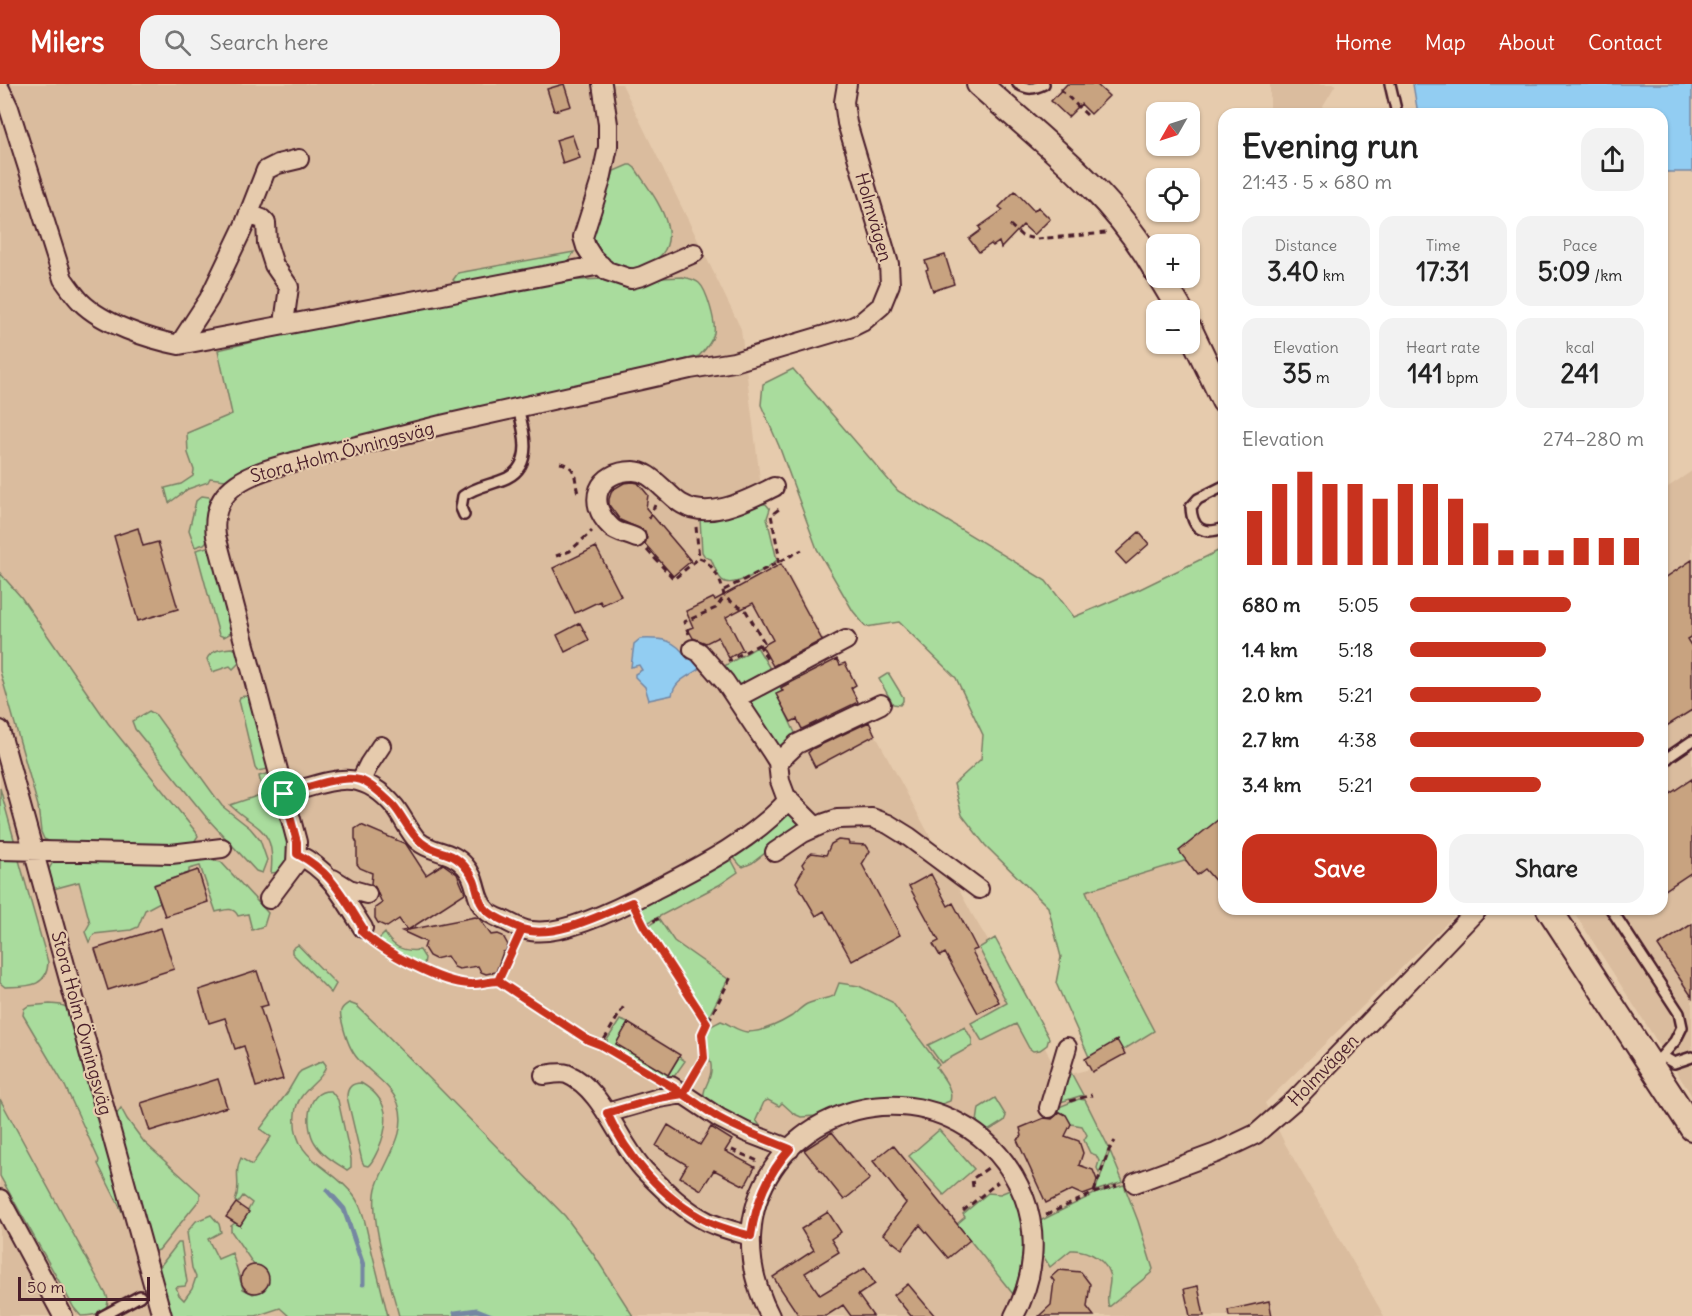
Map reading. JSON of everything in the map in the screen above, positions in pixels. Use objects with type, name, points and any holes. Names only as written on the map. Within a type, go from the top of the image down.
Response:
[{"type":"street","points":[[602,84],[608,124],[606,162],[583,237],[586,247],[607,271],[631,279],[694,253]]},
{"type":"street","name":"Holmvägen","points":[[775,350],[862,322],[881,306],[890,284],[889,264],[847,123],[844,102],[847,84]]},
{"type":"street","points":[[979,84],[1089,183],[1124,223],[1146,255]]},
{"type":"street","points":[[0,89],[9,108],[63,279],[81,302],[101,317],[156,340],[179,345],[601,265]]},
{"type":"street","points":[[179,345],[209,299],[249,213],[266,170],[299,159]]},
{"type":"street","points":[[249,213],[266,223],[267,243],[274,266],[289,287],[286,325]]},
{"type":"street","points":[[1200,349],[1218,384]]},
{"type":"street","name":"Stora Holm Övningsväg","points":[[297,854],[297,842],[222,561],[214,523],[216,509],[225,495],[240,480],[270,468],[441,425],[690,369],[734,362],[775,350]]},
{"type":"street","points":[[636,538],[615,531],[600,512],[597,494],[603,484],[616,475],[632,471],[643,472],[683,505],[695,508],[725,508],[774,487]]},
{"type":"street","points":[[736,698],[846,640]]},
{"type":"street","points":[[693,649],[715,669],[736,698],[778,762],[780,782],[789,799],[816,827]]},
{"type":"street","points":[[778,762],[797,744],[880,704]]},
{"type":"street","name":"Stora Holm Övningsväg","points":[[0,730],[162,1316]]},
{"type":"street","points":[[361,780],[381,746]]},
{"type":"street","points":[[284,794],[352,778],[361,780],[393,806],[418,840],[432,849],[454,855],[465,866],[473,875],[479,901],[486,911],[522,929],[534,932],[566,928],[632,902],[699,867],[726,850],[772,817],[789,799]]},
{"type":"street","points":[[775,852],[816,827],[837,819],[872,818],[888,824],[980,889]]},
{"type":"street","points":[[0,850],[171,854],[222,848]]},
{"type":"street","points":[[269,900],[296,863],[297,854],[313,862],[349,889],[367,894]]},
{"type":"street","points":[[329,876],[363,928]]},
{"type":"street","name":"Holmvägen","points":[[1130,1183],[1216,1154],[1256,1134],[1295,1100],[1472,915]]},
{"type":"street","points":[[1554,915],[1657,1060],[1692,1128]]},
{"type":"street","points":[[1049,1108],[1067,1047]]},
{"type":"street","points":[[544,1075],[565,1073],[578,1081],[607,1113],[621,1141],[637,1162],[683,1206],[708,1222],[751,1236]]},
{"type":"street","points":[[607,1113],[659,1098],[677,1090],[719,1118],[746,1132],[790,1149]]},
{"type":"street","points":[[770,1316],[755,1279],[751,1236],[758,1200],[774,1168],[806,1134],[824,1122],[865,1107],[887,1105],[930,1110],[951,1118],[985,1140],[1006,1165],[1026,1204],[1033,1243],[1027,1286],[1014,1316]]},
{"type":"street","points":[[0,1199],[63,1316]]},
{"type":"lane","points":[[1018,84],[1034,89],[1044,84]]},
{"type":"lane","points":[[1390,84],[1396,108]]},
{"type":"lane","points":[[464,515],[461,508],[463,496],[470,491],[509,477],[520,465],[526,440],[518,408]]},
{"type":"lane","points":[[1218,489],[1198,499],[1191,507],[1191,514],[1197,527],[1204,532],[1218,530]]},
{"type":"lane","points":[[1668,756],[1692,741]]},
{"type":"lane","points":[[1615,915],[1679,1013],[1682,1027],[1675,1041],[1657,1060]]},
{"type":"lane","points":[[1657,1060],[1674,1063],[1692,1057]]},
{"type":"lane","points":[[103,1316],[140,1296]]},
{"type":"path","points":[[1054,84],[1087,115]]},
{"type":"path","points":[[1060,89],[1064,84]]},
{"type":"path","points":[[1010,225],[1022,236],[1035,239],[1098,234],[1113,231],[1124,223]]},
{"type":"path","points":[[556,556],[570,551],[600,512],[579,496],[576,474],[569,466],[560,463]]},
{"type":"path","points":[[778,563],[779,555],[771,515],[782,507]]},
{"type":"path","points":[[695,508],[699,558]]},
{"type":"path","points":[[636,538],[674,579],[699,558]]},
{"type":"path","points":[[724,590],[802,550]]},
{"type":"path","points":[[693,649],[684,622],[716,608],[724,597],[724,590],[710,565],[699,558]]},
{"type":"path","points":[[715,669],[764,642],[747,611],[724,597]]},
{"type":"path","points":[[632,902],[644,926],[707,1023]]},
{"type":"path","points":[[644,926],[661,917]]},
{"type":"path","points":[[363,928],[361,931],[395,956],[440,977],[470,984],[498,981],[579,1034],[677,1090],[704,1058],[702,1034],[732,975]]},
{"type":"path","points":[[498,981],[522,929]]},
{"type":"path","points":[[601,1045],[624,1006]]},
{"type":"path","points":[[1094,1193],[1114,1141]]},
{"type":"path","points":[[732,1149],[774,1168]]},
{"type":"path","points":[[973,1187],[972,1179],[1006,1165]]},
{"type":"path","points":[[963,1211],[1006,1165]]},
{"type":"path","points":[[1030,1222],[1094,1193],[1130,1183]]},
{"type":"shaded area","points":[[0,84],[622,84],[741,329],[767,534],[972,914],[1019,993],[1059,1077],[1094,1068],[1107,941],[1086,891],[1218,851],[1218,915],[1455,915],[1265,1103],[1284,1142],[1384,1316],[0,1316]]},
{"type":"shaded area","points":[[1270,84],[1336,84],[1322,108],[1270,108]]},
{"type":"shaded area","points":[[1692,471],[1692,1096],[1576,915],[1668,915],[1668,487]]},
{"type":"green space","points":[[628,165],[635,168],[653,195],[667,225],[668,241],[662,254],[651,263],[638,268],[623,268],[609,263],[599,252],[593,236],[614,171]]},
{"type":"green space","points":[[574,252],[569,260],[561,265],[457,284],[453,280],[458,273]]},
{"type":"green space","points":[[682,277],[699,283],[708,299],[712,315],[713,336],[699,356],[226,480],[210,478],[208,482],[188,489],[169,503],[165,488],[181,484],[193,476],[194,470],[188,453],[187,433],[232,414],[218,350],[326,325],[558,281],[603,279],[622,286],[631,286],[645,285],[662,278]]},
{"type":"green space","points":[[793,369],[898,491],[1046,581],[1074,617],[1140,589],[1218,551],[1218,851],[1086,891],[1107,941],[1154,1031],[1094,1068],[1056,983],[1061,957],[1048,907],[985,845],[962,815],[954,784],[981,759],[983,735],[956,678],[899,622],[866,627],[853,611],[817,549],[779,446],[761,405],[763,384]]},
{"type":"green space","points":[[202,496],[211,499],[207,517],[209,539],[204,544],[195,547],[189,530],[196,501]]},
{"type":"green space","points":[[766,504],[770,509],[767,518],[777,560],[741,580],[727,582],[722,580],[711,559],[705,557],[702,552],[700,519]]},
{"type":"green space","points":[[207,547],[211,550],[232,629],[231,633],[224,637],[219,635],[196,550]]},
{"type":"green space","points":[[0,573],[21,597],[108,723],[196,832],[198,836],[194,842],[180,848],[53,843],[44,839],[38,806],[0,671]]},
{"type":"green space","points":[[757,647],[772,672],[742,687],[734,685],[725,671],[726,665]]},
{"type":"green space","points":[[232,648],[237,650],[240,662],[233,669],[230,666],[212,672],[207,659],[209,656],[217,650]]},
{"type":"green space","points":[[798,670],[802,677],[781,687],[783,691],[777,694],[796,735],[780,752],[748,702]]},
{"type":"green space","points":[[887,674],[903,697],[900,705],[893,704],[879,679]]},
{"type":"green space","points":[[245,696],[251,700],[269,769],[257,771],[255,768],[239,700],[240,697]]},
{"type":"green space","points":[[149,711],[156,715],[222,806],[250,828],[260,840],[267,860],[262,873],[256,871],[207,818],[135,729],[132,721]]},
{"type":"green space","points":[[270,773],[286,830],[287,846],[286,860],[281,869],[271,873],[272,858],[268,839],[257,826],[230,805],[263,794],[259,776]]},
{"type":"green space","points":[[0,788],[15,843],[0,846]]},
{"type":"green space","points":[[791,810],[803,824],[752,863],[743,867],[740,865],[731,854]]},
{"type":"green space","points":[[0,853],[17,853],[48,962],[44,977],[39,982],[28,986],[5,987],[0,983]]},
{"type":"green space","points":[[730,857],[738,872],[719,885],[647,923],[644,922],[637,905]]},
{"type":"green space","points":[[58,860],[210,860],[221,862],[268,913],[264,926],[252,930],[248,914],[238,916],[234,911],[228,909],[216,912],[200,866],[189,869],[189,873],[155,884],[160,902],[145,910],[138,927],[131,930],[94,934],[89,942],[85,932],[90,923],[79,882],[53,889],[49,869],[53,862]]},
{"type":"green space","points":[[659,919],[674,941],[728,979],[707,1020],[646,927]]},
{"type":"green space","points":[[385,933],[391,942],[400,948],[420,950],[425,958],[424,965],[421,966],[381,945],[377,941]]},
{"type":"green space","points":[[995,938],[1049,1038],[1047,1045],[1040,1050],[1033,1051],[1029,1048],[1016,1024],[982,1041],[971,1023],[1007,1003],[979,948]]},
{"type":"green space","points":[[298,945],[336,984],[331,993],[292,953],[292,949]]},
{"type":"green space","points":[[839,983],[859,986],[892,1002],[939,1065],[936,1067],[949,1088],[950,1101],[942,1104],[913,1098],[885,1096],[853,1101],[815,1116],[801,1117],[792,1113],[782,1103],[779,1106],[768,1100],[764,1102],[756,1120],[763,1130],[741,1124],[704,1097],[711,1070],[705,1039],[705,1032],[708,1029],[721,1021],[747,1032],[776,1025],[807,1004],[834,996]]},
{"type":"green space","points":[[349,1003],[357,1006],[379,1027],[565,1216],[594,1255],[633,1316],[399,1316],[377,1231],[375,1198],[377,1185],[399,1135],[401,1114],[395,1096],[358,1059],[350,1046],[341,1016],[342,1009]]},
{"type":"green space","points":[[50,1004],[69,1008],[139,1245],[98,1164],[99,1160],[65,1086],[23,1015],[24,1009],[28,1006]]},
{"type":"green space","points":[[620,1020],[628,1023],[616,1044],[668,1075],[679,1057],[685,1061],[671,1081],[608,1046],[607,1040]]},
{"type":"green space","points":[[965,1027],[972,1040],[972,1046],[941,1063],[928,1045]]},
{"type":"green space","points":[[323,1061],[326,1065],[324,1071],[300,1098],[297,1105],[296,1130],[306,1153],[345,1186],[360,1207],[388,1316],[289,1316],[280,1308],[256,1316],[169,1316],[158,1269],[178,1243],[181,1243],[187,1282],[185,1286],[176,1287],[184,1300],[192,1289],[196,1277],[192,1268],[187,1232],[196,1221],[211,1215],[219,1224],[221,1232],[208,1239],[218,1259],[232,1253],[243,1289],[253,1294],[264,1290],[269,1283],[265,1270],[254,1265],[231,1231],[231,1226],[235,1223],[240,1225],[252,1203],[243,1196],[238,1203],[235,1201],[238,1190],[239,1164],[241,1158],[252,1165],[271,1137],[260,1129],[298,1074]]},
{"type":"green space","points":[[1069,1069],[1083,1095],[1054,1104]]},
{"type":"green space","points":[[361,1083],[377,1096],[385,1112],[386,1120],[382,1139],[374,1159],[368,1166],[362,1161],[347,1097],[351,1087]]},
{"type":"green space","points":[[331,1091],[338,1100],[351,1159],[351,1167],[347,1170],[321,1151],[315,1143],[310,1128],[312,1103],[322,1092]]},
{"type":"green space","points":[[995,1098],[1006,1116],[1004,1121],[988,1131],[977,1122],[979,1108]]},
{"type":"green space","points":[[0,1099],[107,1296],[107,1306],[101,1312],[81,1316],[74,1308],[0,1176]]},
{"type":"green space","points":[[1079,1099],[1085,1100],[1109,1148],[1099,1173],[1097,1168],[1099,1161],[1096,1155],[1090,1153],[1084,1140],[1087,1135],[1082,1126],[1071,1124],[1066,1115],[1058,1111],[1059,1107]]},
{"type":"green space","points":[[121,1108],[144,1142],[200,1193],[200,1199],[159,1250],[152,1252],[115,1116]]},
{"type":"green space","points":[[939,1130],[974,1169],[944,1195],[909,1156]]},
{"type":"green space","points":[[1110,1151],[1123,1182],[1095,1191]]},
{"type":"green space","points":[[1124,1185],[1153,1269],[1109,1307],[1110,1279],[1102,1262],[1091,1254],[1071,1250],[1050,1267],[1038,1248],[1038,1222],[1096,1193]]},
{"type":"green space","points":[[1010,1190],[1016,1202],[1023,1242],[1020,1268],[1013,1294],[957,1224],[965,1217],[963,1214],[988,1193],[1000,1194]]},
{"type":"water","points":[[1413,84],[1692,84],[1692,172],[1668,172],[1668,108],[1417,108]]},
{"type":"water","points":[[640,639],[668,641],[678,647],[688,659],[692,657],[700,668],[679,682],[672,695],[649,700],[645,687],[635,677],[635,674],[642,670],[639,665],[631,667],[634,644]]},
{"type":"building","points":[[564,84],[571,106],[554,111],[547,89]]},
{"type":"building","points":[[1067,84],[1096,84],[1109,96],[1091,114],[1081,104],[1068,117],[1051,101]]},
{"type":"building","points":[[572,135],[580,158],[563,164],[556,140]]},
{"type":"building","points":[[1015,191],[1034,211],[1038,207],[1050,219],[1034,235],[1023,225],[1001,248],[999,242],[979,252],[969,239],[981,230],[979,227],[1003,210],[999,207]]},
{"type":"building","points":[[945,255],[954,284],[933,291],[925,261]]},
{"type":"building","points":[[624,483],[638,483],[648,495],[646,508],[691,561],[673,576],[645,544],[647,538],[645,531],[620,520],[609,505],[612,490]]},
{"type":"building","points":[[138,528],[143,546],[158,542],[178,609],[138,621],[114,536]]},
{"type":"building","points":[[1139,532],[1149,544],[1126,564],[1116,553]]},
{"type":"building","points":[[596,547],[621,596],[602,605],[600,601],[575,613],[553,568]]},
{"type":"building","points":[[1692,560],[1692,636],[1687,639],[1692,647],[1692,710],[1668,725],[1668,576]]},
{"type":"building","points":[[781,564],[822,640],[773,666],[762,646],[773,640],[753,603],[726,617],[743,650],[729,658],[718,637],[706,643],[693,638],[688,629],[693,627],[686,611],[713,598],[715,600]]},
{"type":"building","points":[[580,623],[589,640],[565,652],[557,635]]},
{"type":"building","points":[[837,659],[840,665],[845,663],[856,685],[851,688],[858,702],[802,729],[797,719],[791,722],[776,694],[783,691],[781,688],[784,686]]},
{"type":"building","points":[[869,722],[875,735],[815,767],[808,753],[812,749]]},
{"type":"building","points":[[1692,779],[1692,872],[1668,888],[1668,795]]},
{"type":"building","points":[[1218,820],[1218,884],[1205,869],[1197,875],[1179,851]]},
{"type":"building","points":[[361,825],[406,844],[426,875],[443,864],[457,874],[465,893],[408,930],[479,918],[491,935],[503,936],[508,945],[496,972],[486,974],[481,972],[478,966],[459,969],[454,967],[447,956],[435,959],[429,956],[424,948],[426,942],[402,931],[407,930],[399,919],[387,927],[378,923],[375,918],[375,908],[382,903],[375,887],[371,884],[372,873],[360,868],[357,864],[355,829]]},
{"type":"building","points":[[838,840],[848,841],[849,844],[866,845],[870,851],[862,864],[900,935],[852,961],[824,911],[816,916],[796,882],[807,857],[812,853],[826,855],[831,844]]},
{"type":"building","points":[[198,870],[208,902],[165,916],[154,885]]},
{"type":"building","points":[[931,874],[948,906],[953,903],[961,918],[977,949],[972,951],[999,1002],[978,1013],[945,953],[940,956],[933,944],[939,941],[909,886]]},
{"type":"building","points":[[1692,924],[1692,997],[1658,946]]},
{"type":"building","points":[[161,928],[174,969],[108,990],[95,949]]},
{"type":"building","points":[[257,971],[268,1005],[260,1007],[283,1079],[256,1087],[244,1046],[235,1049],[225,1018],[209,1023],[199,990]]},
{"type":"building","points":[[628,1023],[680,1055],[668,1075],[616,1044]]},
{"type":"building","points":[[1117,1040],[1125,1054],[1092,1072],[1085,1059]]},
{"type":"building","points":[[218,1079],[227,1107],[150,1131],[141,1103]]},
{"type":"building","points":[[1060,1112],[1066,1115],[1071,1124],[1065,1136],[1079,1141],[1083,1153],[1079,1165],[1093,1170],[1097,1180],[1094,1191],[1083,1195],[1072,1190],[1046,1203],[1017,1140],[1022,1136],[1020,1128],[1044,1118],[1052,1119]]},
{"type":"building","points":[[668,1125],[700,1145],[711,1127],[732,1140],[725,1151],[755,1167],[745,1186],[714,1170],[701,1190],[680,1177],[687,1165],[656,1146]]},
{"type":"building","points":[[832,1132],[870,1179],[844,1200],[804,1150]]},
{"type":"building","points":[[893,1145],[970,1240],[948,1258],[920,1225],[902,1249],[883,1234],[906,1203],[873,1161]]},
{"type":"building","points":[[236,1203],[249,1212],[240,1226],[226,1217]]},
{"type":"building","points":[[828,1212],[841,1232],[831,1239],[839,1252],[805,1273],[820,1295],[865,1268],[875,1284],[858,1295],[873,1316],[851,1316],[843,1305],[826,1316],[799,1316],[773,1277],[814,1250],[801,1229]]},
{"type":"building","points":[[255,1265],[265,1269],[269,1279],[265,1289],[255,1293],[245,1289],[241,1279],[245,1269]]},
{"type":"building","points":[[1059,1270],[1081,1272],[1090,1284],[1087,1307],[1094,1316],[1039,1316],[1051,1305],[1054,1281],[1051,1277]]},
{"type":"building","points":[[908,1284],[935,1316],[911,1316],[894,1295]]},
{"type":"building","points":[[1198,1286],[1204,1316],[1190,1316],[1184,1289]]},
{"type":"building","points":[[1269,1301],[1272,1316],[1229,1316],[1228,1310]]},
{"type":"waterway","points":[[327,1190],[344,1209],[363,1265],[363,1284]]},
{"type":"waterway","points":[[455,1313],[477,1310],[492,1316]]},
{"type":"route","points":[[284,794],[297,842],[297,854],[313,862],[329,876],[363,928],[361,931],[395,956],[440,977],[470,984],[498,981],[508,962],[522,929],[534,932],[566,928],[632,902],[644,926],[707,1023],[702,1034],[704,1058],[683,1094],[659,1098],[607,1113],[621,1141],[645,1172],[683,1206],[708,1222],[751,1236],[758,1200],[765,1184],[774,1168],[790,1149],[746,1132],[719,1118],[683,1094],[671,1086],[560,1023],[498,981],[522,929],[486,911],[479,901],[473,875],[465,866],[454,855],[432,849],[418,840],[393,806],[363,781],[352,778],[284,794]]}]
